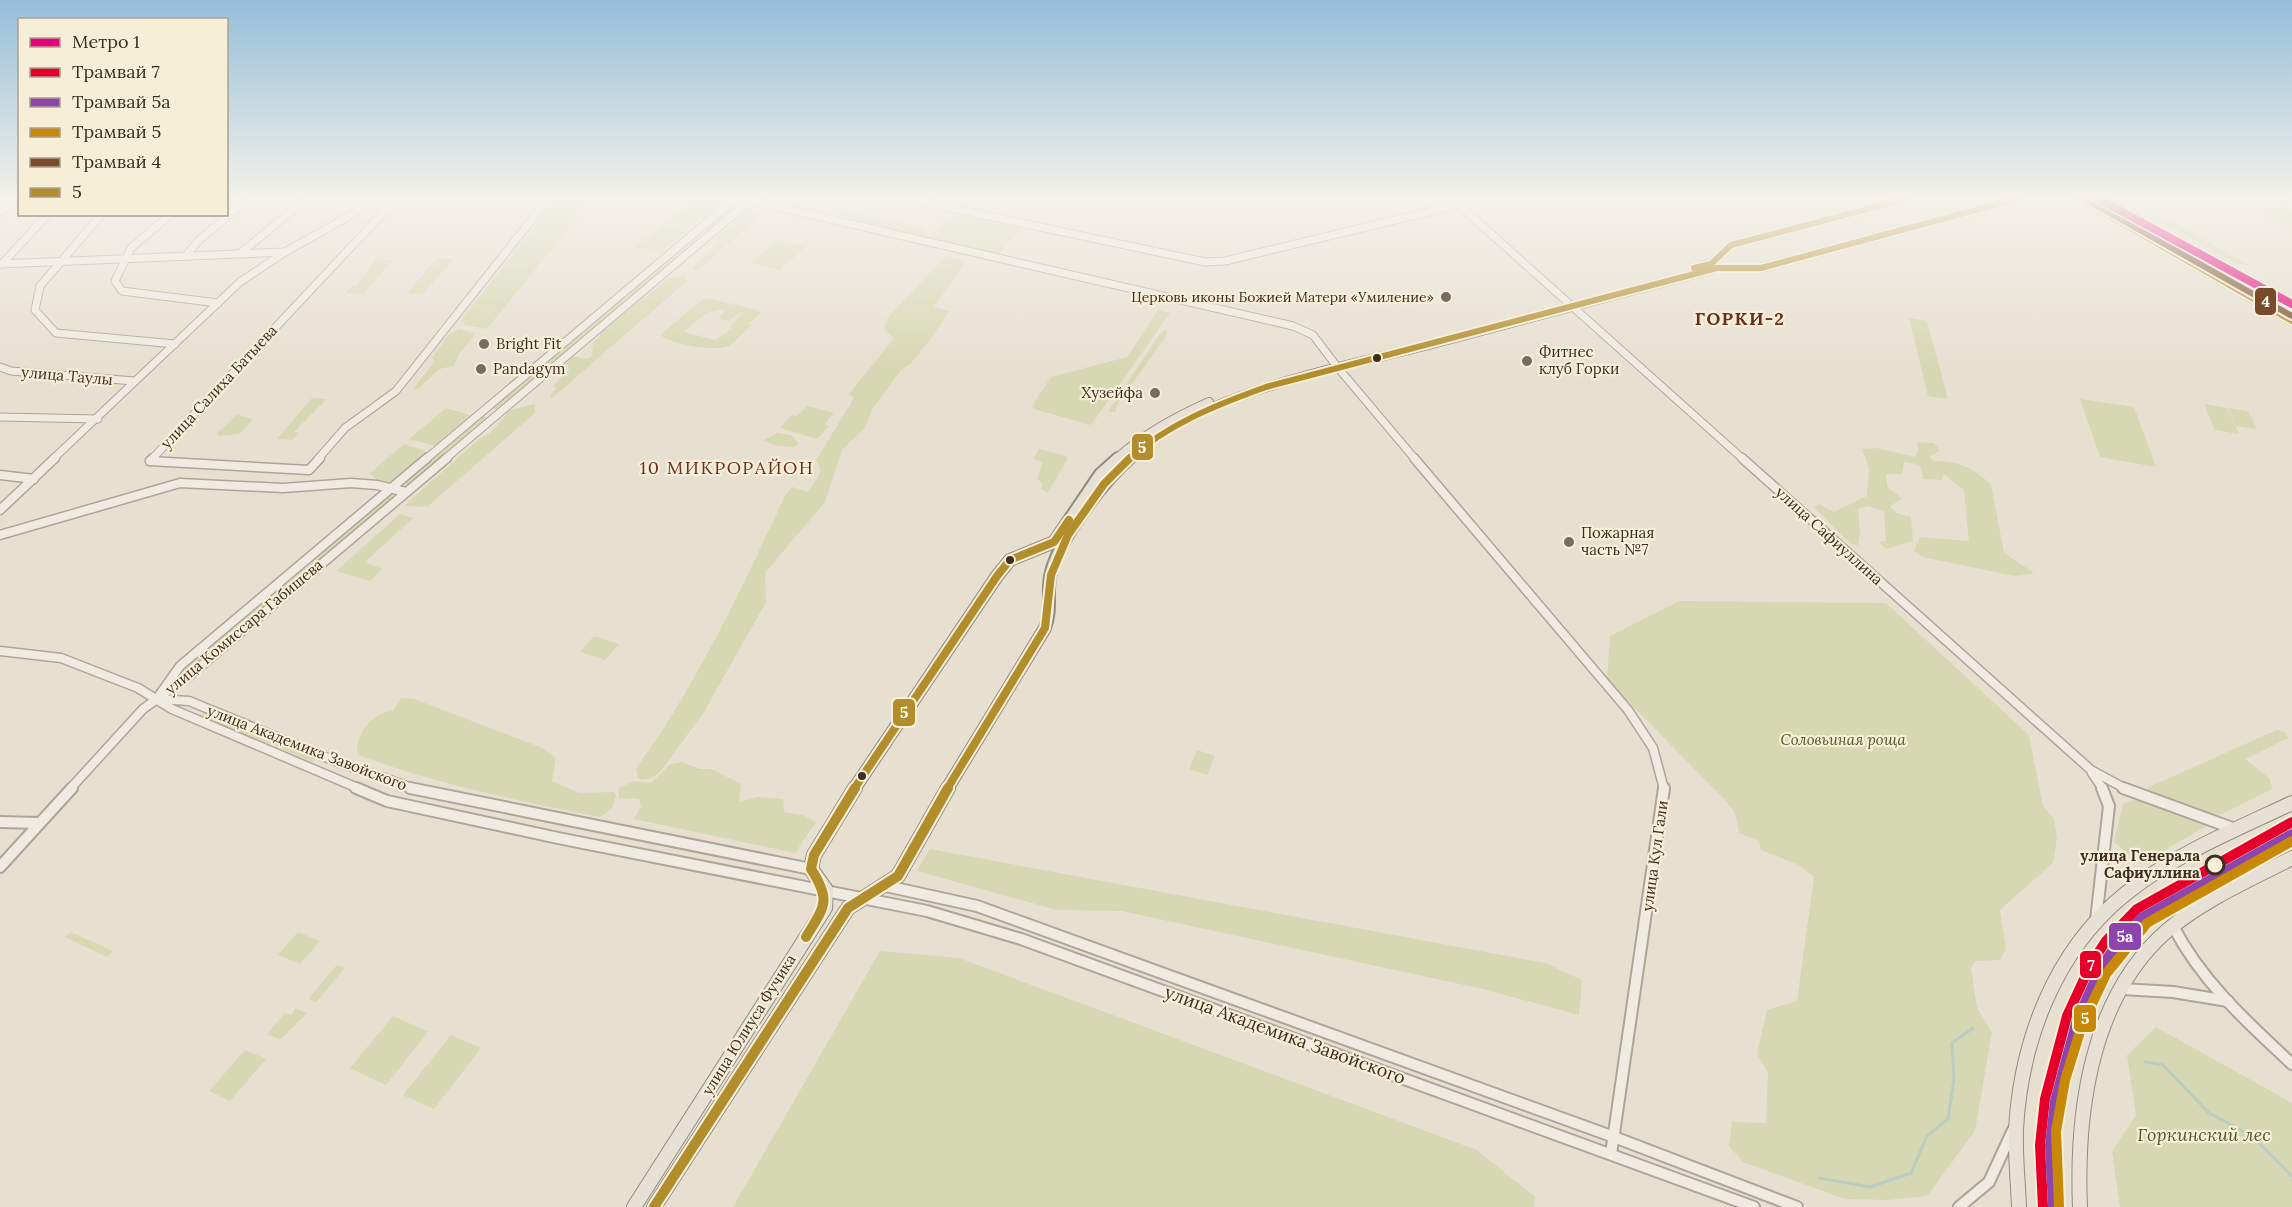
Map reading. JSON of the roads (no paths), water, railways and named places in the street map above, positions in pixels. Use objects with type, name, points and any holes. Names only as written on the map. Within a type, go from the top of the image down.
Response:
[{"type":"main road","name":"улица Юлиуса Фучика","points":[[1055,541],[1100,474],[1115,458],[1154,429],[1209,401],[1711,264],[1721,254]]},
{"type":"main road","name":"улица Юлиуса Фучика","points":[[1568,304],[1717,268],[1761,268],[1812,254]]},
{"type":"main road","points":[[2176,254],[2292,321]]},
{"type":"main road","points":[[2194,254],[2292,309]]},
{"type":"main road","name":"улица Юлиуса Фучика","points":[[654,1207],[848,908],[886,886],[898,876],[951,782],[1045,628],[1053,607],[1051,576],[1058,558],[1112,475],[1133,454],[1168,429],[1217,406],[1337,367]]},
{"type":"main road","points":[[826,890],[811,869],[814,855],[869,764],[997,576],[1010,560],[1055,541],[1058,558]]},
{"type":"main road","points":[[2019,1207],[2016,1121],[2033,1032],[2049,991],[2096,922],[2123,895],[2174,861],[2235,829],[2292,803]]},
{"type":"main road","points":[[2080,1207],[2079,1137],[2085,1090],[2102,1027],[2122,988],[2157,940],[2173,926],[2231,890],[2292,858]]},
{"type":"main road","name":"улица Юлиуса Фучика","points":[[634,1207],[765,998],[821,914],[827,900],[826,890]]},
{"type":"street","points":[[66,254],[40,286],[35,309],[56,333],[175,344]]},
{"type":"street","points":[[129,254],[115,281],[122,291],[138,295],[218,303]]},
{"type":"street","points":[[1,265],[209,254]]},
{"type":"street","points":[[0,510],[240,282],[282,254]]},
{"type":"street","name":"улица Салиха Батыева","points":[[309,470],[150,461],[344,254]]},
{"type":"street","points":[[311,486],[309,470],[345,428],[396,391],[504,254]]},
{"type":"street","name":"улица Комиссара Габишева","points":[[156,699],[180,666],[670,254]]},
{"type":"street","name":"улица Комиссара Габишева","points":[[156,699],[189,676],[244,630],[687,254]]},
{"type":"street","name":"улица Кул Гали","points":[[986,254],[1293,327],[1313,335],[1337,367],[1628,710],[1652,742],[1661,767],[1664,791],[1611,1154]]},
{"type":"street","points":[[1168,254],[1204,262],[1225,261],[1253,254]]},
{"type":"street","name":"улица Сафиуллина","points":[[1513,254],[2091,770],[2108,782],[2131,792],[2235,829]]},
{"type":"street","name":"улица Таулы","points":[[0,367],[11,371],[134,381]]},
{"type":"street","points":[[483,411],[498,415]]},
{"type":"street","points":[[0,417],[98,419]]},
{"type":"street","points":[[0,475],[34,479]]},
{"type":"street","points":[[0,535],[173,483],[283,488],[351,483],[406,492]]},
{"type":"street","points":[[229,624],[244,630]]},
{"type":"street","name":"улица Академика Завойского","points":[[0,651],[61,658],[138,688],[172,709],[314,767],[387,801],[566,840],[826,890],[862,900],[962,920],[1021,939],[1754,1207]]},
{"type":"street","points":[[0,867],[143,709],[156,699]]},
{"type":"street","name":"улица Академика Завойского","points":[[156,699],[189,701],[324,757],[413,789],[811,869]]},
{"type":"street","points":[[314,767],[324,757]]},
{"type":"street","points":[[2091,770],[2105,793],[2109,806],[2096,922]]},
{"type":"street","points":[[0,822],[40,823]]},
{"type":"street","points":[[566,840],[577,823]]},
{"type":"street","points":[[715,869],[723,853]]},
{"type":"street","name":"улица Академика Завойского","points":[[886,886],[971,905],[1614,1137],[1797,1207]]},
{"type":"street","points":[[962,920],[963,908],[971,905]]},
{"type":"street","points":[[2173,926],[2185,948],[2228,1001],[2292,1064]]},
{"type":"street","points":[[2122,988],[2173,992],[2228,1001]]},
{"type":"street","points":[[1959,1207],[1989,1182],[2016,1121]]},
{"type":"waterway","points":[[1819,1178],[1870,1187],[1911,1173],[1927,1136],[1948,1119],[1954,1079],[1952,1043],[1973,1028]]},
{"type":"waterway","points":[[2145,1062],[2163,1065],[2209,1113],[2252,1136],[2292,1176]]},
{"type":"metro line","name":"1","points":[[2201,254],[2292,304]]},
{"type":"tram line","name":"4","points":[[2183,254],[2292,316]]},
{"type":"tram line","name":"7","points":[[2043,1207],[2040,1145],[2045,1099],[2067,1016],[2091,964],[2106,941],[2137,909],[2292,822]]},
{"type":"tram line","name":"5а","points":[[2053,1206],[2050,1146],[2055,1101],[2077,1020],[2100,969],[2115,947],[2143,917],[2292,834]]},
{"type":"tram line","name":"5","points":[[2059,1206],[2056,1131],[2065,1080],[2082,1025],[2106,974],[2121,952],[2147,923],[2292,841]]},
{"type":"place","name":"Церковь иконы Божией Матери «Умиление»","points":[[1446,297]]},
{"type":"place","name":"Bright Fit","points":[[484,344]]},
{"type":"place","name":"Фитнес клуб Горки","points":[[1527,361]]},
{"type":"place","name":"Pandagym","points":[[481,369]]},
{"type":"place","name":"Хузейфа","points":[[1155,393]]},
{"type":"place","name":"Пожарная часть №7","points":[[1569,542]]},
{"type":"place","name":"улица Генерала Сафиуллина","points":[[2215,865]]},
{"type":"district","name":"ГОРКИ-2","points":[[1740,319]]},
{"type":"district","name":"10 МИКРОРАЙОН","points":[[727,468]]},
{"type":"park label","name":"Соловьиная роща","points":[[1843,740]]},
{"type":"park label","name":"Горкинский лес","points":[[2204,1135]]}]
